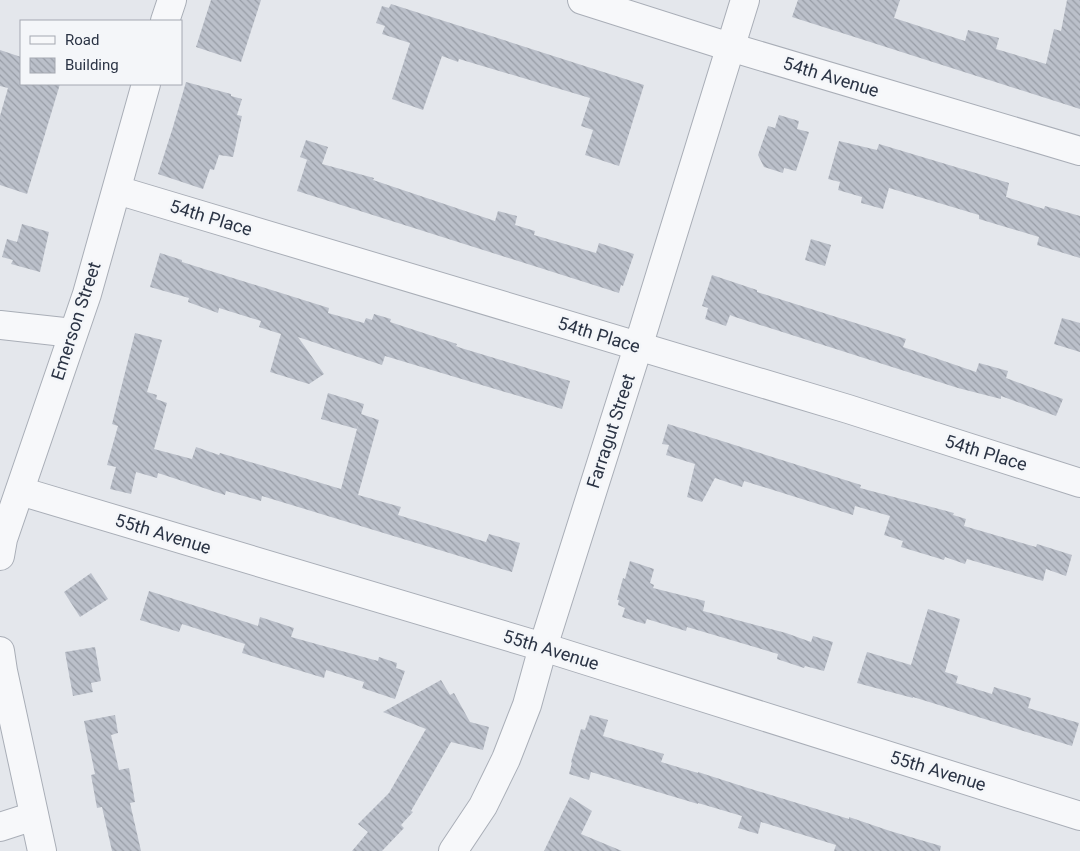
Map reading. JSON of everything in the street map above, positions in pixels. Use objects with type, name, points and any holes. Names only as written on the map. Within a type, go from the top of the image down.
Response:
[{"type":"street","points":[[165,20],[172,0]]},
{"type":"street","name":"54th Avenue","points":[[582,0],[1080,151]]},
{"type":"street","name":"Farragut Street","points":[[453,851],[482,806],[506,758],[527,704],[543,646],[745,0]]},
{"type":"street","name":"Emerson Street","points":[[1,545],[87,294],[146,85]]},
{"type":"street","name":"54th Place","points":[[116,190],[848,409],[1080,483]]},
{"type":"street","points":[[0,325],[73,333]]},
{"type":"street","name":"55th Avenue","points":[[20,491],[543,646],[1080,816]]},
{"type":"street","points":[[0,651],[42,851]]},
{"type":"street","points":[[0,827],[34,816]]},
{"type":"building","points":[[211,0],[261,0],[241,62],[196,47]]},
{"type":"building","points":[[798,0],[900,0],[894,18],[965,41],[968,30],[999,38],[996,49],[1046,64],[1054,29],[1061,31],[1067,0],[1080,0],[1080,109],[792,17]]},
{"type":"building","points":[[391,4],[644,85],[619,166],[585,155],[593,130],[581,126],[590,98],[459,59],[458,62],[442,56],[423,110],[392,99],[410,43],[382,34],[385,26],[376,23],[382,6],[389,8]]},
{"type":"building","points":[[0,50],[20,57],[20,85],[60,85],[27,194],[0,185],[0,116],[8,88],[0,86]]},
{"type":"building","points":[[186,82],[231,94],[231,96],[242,99],[237,115],[242,116],[233,157],[219,155],[214,170],[210,169],[203,189],[158,174]]},
{"type":"building","points":[[779,115],[799,121],[797,129],[809,132],[796,171],[784,168],[783,173],[764,167],[758,155],[768,126],[775,128]]},
{"type":"building","points":[[306,140],[328,147],[322,164],[374,178],[373,180],[495,221],[498,211],[517,216],[515,225],[535,231],[534,235],[596,253],[599,243],[634,254],[623,286],[621,285],[619,293],[297,191],[307,160],[313,162],[300,157]]},
{"type":"building","points":[[839,141],[877,150],[879,144],[1009,183],[1006,197],[1044,209],[1045,206],[1080,216],[1080,258],[1037,245],[1039,237],[979,219],[979,215],[889,188],[883,209],[861,203],[862,197],[838,190],[840,182],[828,179]]},
{"type":"building","points":[[22,224],[49,232],[40,272],[11,264],[13,260],[2,257],[7,239],[17,242]]},
{"type":"building","points":[[811,239],[831,245],[825,266],[805,260]]},
{"type":"building","points":[[160,253],[182,260],[182,262],[329,308],[328,313],[364,323],[366,318],[372,320],[374,314],[391,319],[390,322],[457,344],[456,346],[461,348],[570,381],[562,409],[385,356],[382,365],[298,337],[324,374],[309,384],[270,372],[281,334],[259,327],[261,321],[219,308],[218,313],[188,302],[189,298],[150,287]]},
{"type":"building","points":[[712,275],[757,290],[757,292],[906,339],[903,347],[976,372],[979,363],[1008,371],[1006,378],[1063,399],[1056,416],[1001,396],[1001,399],[958,388],[730,315],[726,326],[705,319],[708,308],[702,306]]},
{"type":"building","points":[[1062,318],[1080,323],[1080,352],[1054,344]]},
{"type":"building","points":[[135,333],[162,340],[147,392],[157,395],[156,399],[167,403],[154,449],[192,459],[196,447],[341,489],[361,414],[379,420],[358,495],[401,507],[398,515],[486,542],[489,534],[520,543],[512,572],[262,496],[261,501],[226,491],[225,495],[158,473],[157,478],[136,472],[131,494],[110,489],[116,467],[107,465],[118,426],[112,424]]},
{"type":"building","points":[[328,393],[364,404],[357,429],[321,419]]},
{"type":"building","points":[[668,424],[861,485],[860,488],[954,513],[953,515],[966,519],[964,526],[1036,547],[1037,544],[1072,555],[1066,576],[1046,569],[1043,581],[967,559],[965,564],[945,557],[944,560],[901,547],[903,541],[884,535],[890,516],[855,506],[853,515],[744,481],[742,487],[715,478],[702,502],[687,497],[695,464],[666,455],[669,445],[662,444]]},
{"type":"building","points":[[630,561],[654,569],[650,583],[654,585],[653,588],[705,601],[703,611],[786,633],[811,642],[813,636],[833,642],[824,671],[805,666],[804,668],[777,659],[778,654],[687,627],[686,631],[647,619],[645,624],[622,617],[625,608],[618,605],[619,600],[617,600]]},
{"type":"building","points":[[91,573],[108,599],[80,617],[64,592]]},
{"type":"building","points":[[149,591],[258,626],[260,617],[294,628],[291,637],[378,661],[379,657],[397,663],[396,668],[405,671],[395,699],[362,688],[364,682],[326,670],[324,678],[242,653],[245,644],[182,624],[179,632],[140,620]]},
{"type":"building","points":[[928,609],[960,619],[945,672],[958,676],[956,683],[992,694],[994,687],[1031,698],[1028,708],[1079,723],[1072,746],[913,697],[857,683],[867,652],[911,665]]},
{"type":"building","points":[[95,647],[101,681],[91,683],[93,692],[73,696],[65,652]]},
{"type":"building","points":[[441,680],[450,695],[454,693],[470,722],[489,727],[483,750],[451,742],[411,811],[413,812],[401,825],[404,828],[382,851],[352,851],[368,832],[358,824],[389,793],[426,729],[383,712]]},
{"type":"building","points":[[115,715],[118,733],[111,735],[119,770],[129,768],[135,802],[130,803],[141,851],[112,851],[102,807],[97,808],[91,775],[95,774],[84,721]]},
{"type":"building","points":[[590,715],[608,720],[603,736],[664,754],[661,762],[941,846],[940,851],[834,851],[836,845],[761,822],[758,834],[738,828],[742,816],[698,803],[591,772],[589,780],[569,774],[581,729],[585,730]]},
{"type":"building","points":[[570,797],[592,811],[581,834],[622,851],[544,851]]}]
